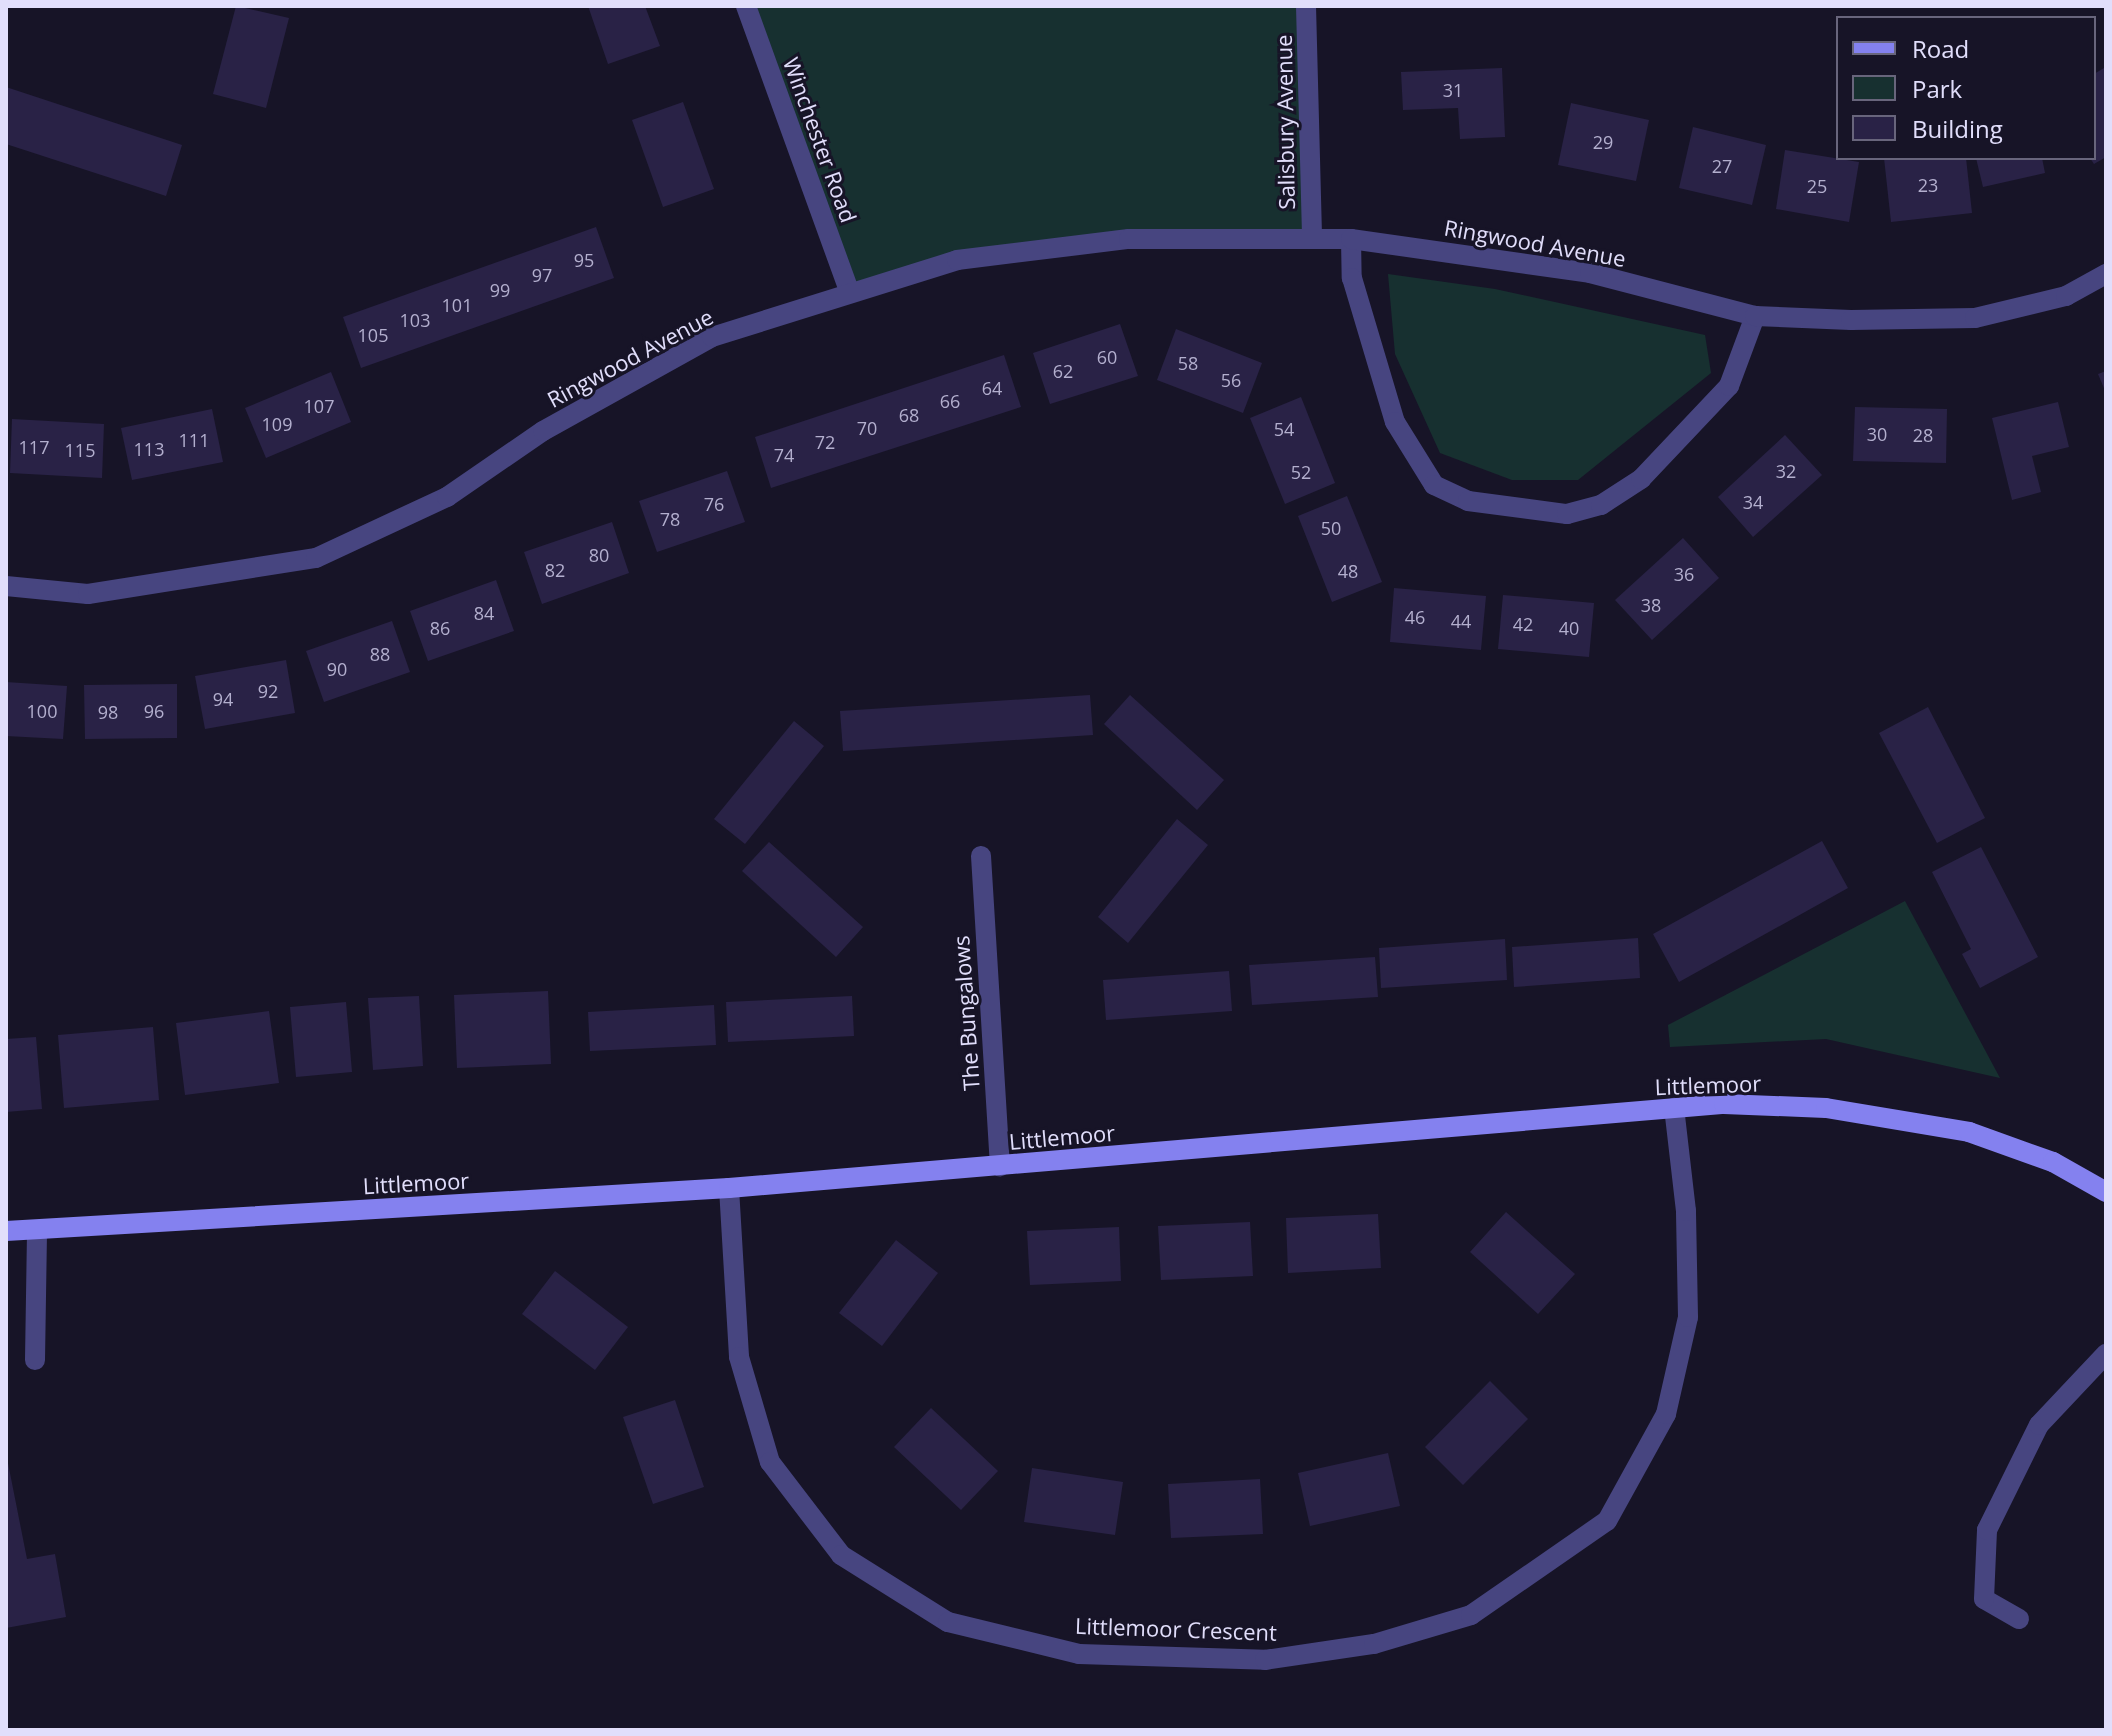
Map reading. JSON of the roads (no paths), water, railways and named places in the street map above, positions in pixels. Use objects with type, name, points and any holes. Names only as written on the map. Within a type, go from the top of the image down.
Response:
[{"type":"main road","name":"Littlemoor","points":[[6,1231],[729,1188],[1674,1108],[1826,1108],[1969,1132],[2053,1162],[2106,1192]]},
{"type":"street","name":"Winchester Road","points":[[746,6],[849,291]]},
{"type":"street","name":"Salisbury Avenue","points":[[1306,6],[1312,237]]},
{"type":"street","name":"Ringwood Avenue","points":[[6,586],[88,594],[316,558],[447,497],[543,431],[712,337],[849,291],[957,260],[1129,239],[1351,239],[1590,273],[1755,316],[1975,318],[2066,296],[2106,274]]},
{"type":"street","points":[[1351,239],[1352,278],[1395,422],[1434,485],[1468,501],[1567,514],[1601,505],[1641,479],[1729,386],[1755,316]]},
{"type":"street","name":"The Bungalows","points":[[981,856],[1000,1166]]},
{"type":"street","name":"Littlemoor Crescent","points":[[729,1188],[739,1357],[770,1462],[841,1555],[948,1622],[1079,1654],[1265,1660],[1374,1644],[1471,1615],[1607,1521],[1666,1414],[1688,1317],[1686,1211],[1674,1108]]},
{"type":"street","points":[[35,1360],[37,1230]]},
{"type":"street","points":[[2019,1619],[1984,1599],[1987,1530],[2039,1425],[2106,1354]]}]
